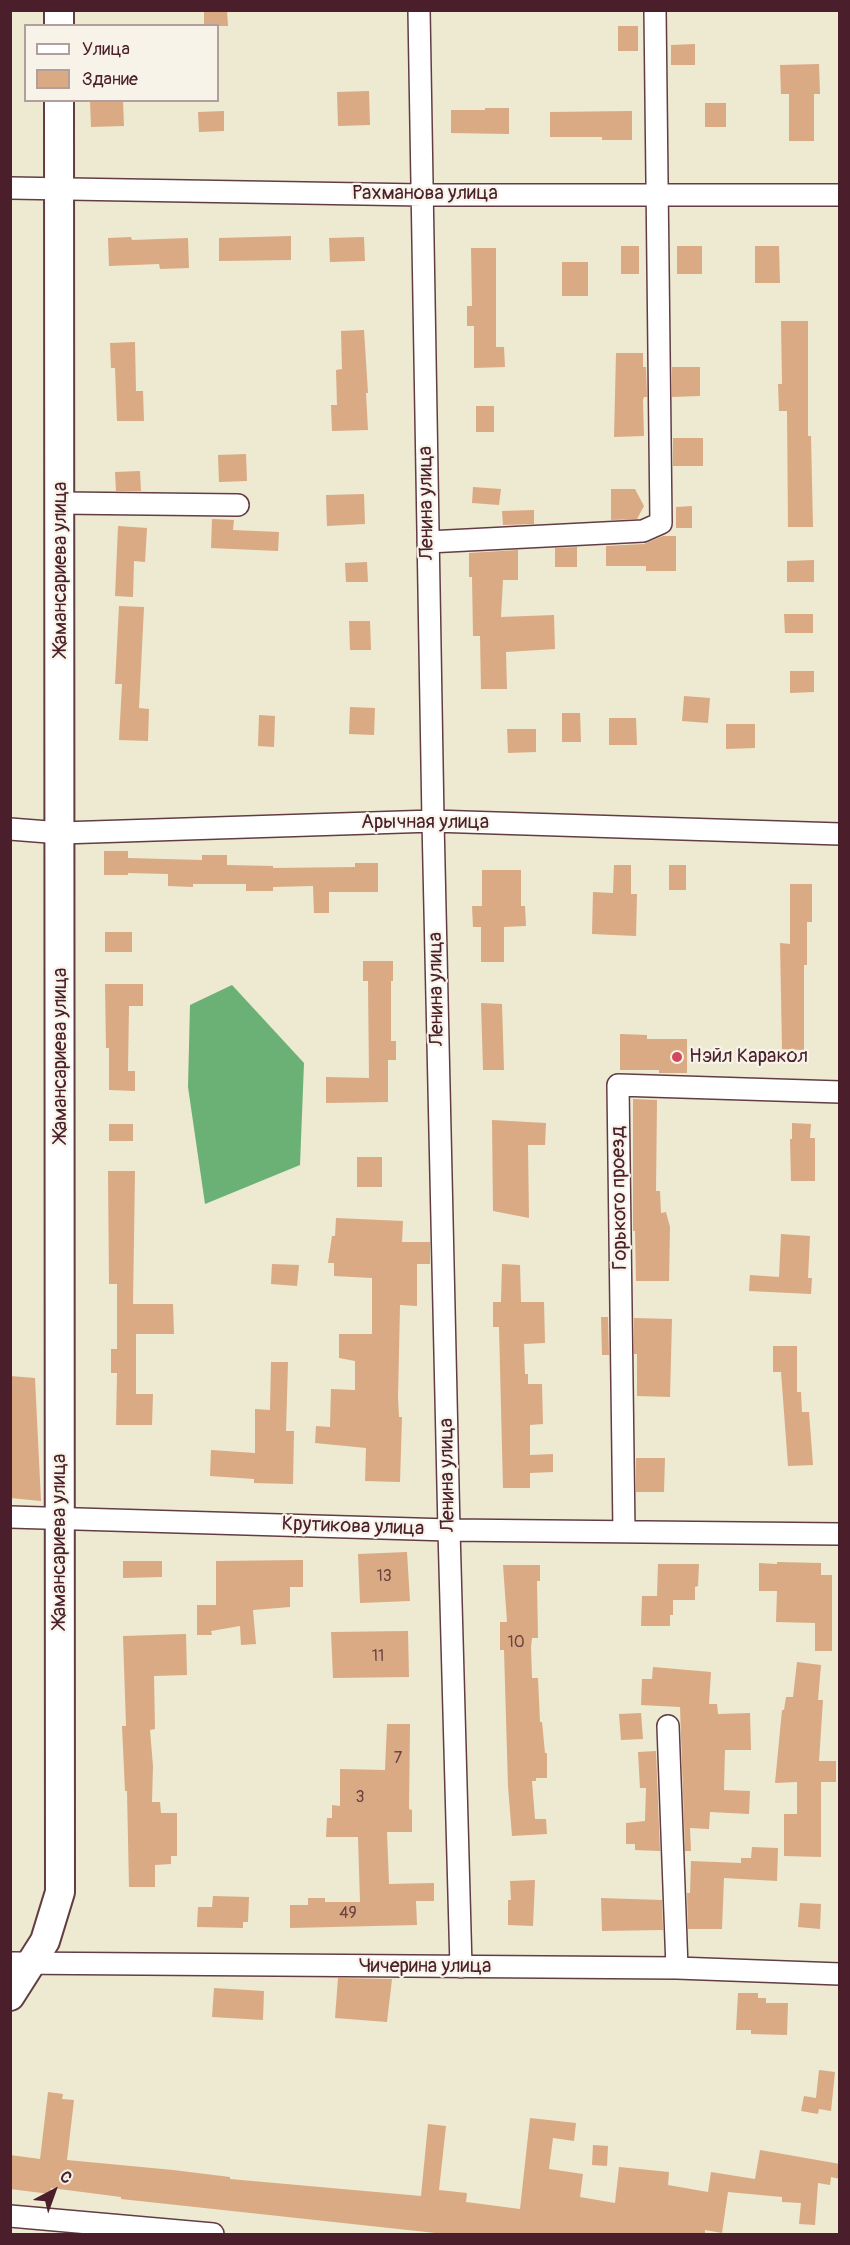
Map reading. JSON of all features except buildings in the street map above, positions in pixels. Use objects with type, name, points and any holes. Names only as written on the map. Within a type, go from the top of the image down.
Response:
[{"type":"street","name":"Ленина улица","points":[[419,10],[433,821],[461,1967]]},
{"type":"street","points":[[428,542],[643,531],[661,523],[661,416],[656,242],[658,194],[656,10]]},
{"type":"street","name":"Жамансариева улица","points":[[10,1996],[22,1963],[45,1941],[60,1892],[59,102]]},
{"type":"street","name":"Рахманова улица","points":[[10,188],[59,187],[422,195],[840,195]]},
{"type":"street","points":[[61,503],[238,505]]},
{"type":"street","name":"Арычная улица","points":[[10,829],[61,832],[433,821],[840,834]]},
{"type":"street","name":"Горького проезд","points":[[624,1532],[618,1085],[840,1092]]},
{"type":"street","name":"Крутикова улица","points":[[10,1516],[449,1530],[840,1534]]},
{"type":"street","points":[[668,1726],[677,1968]]},
{"type":"street","name":"Чичерина улица","points":[[22,1963],[677,1968],[840,1974]]},
{"type":"street","points":[[10,2216],[213,2235]]},
{"type":"green space","points":[[232,985],[304,1063],[300,1165],[205,1204],[188,1087],[190,1005]]},
{"type":"place","name":"Нэйл Каракол","points":[[677,1057]]}]
